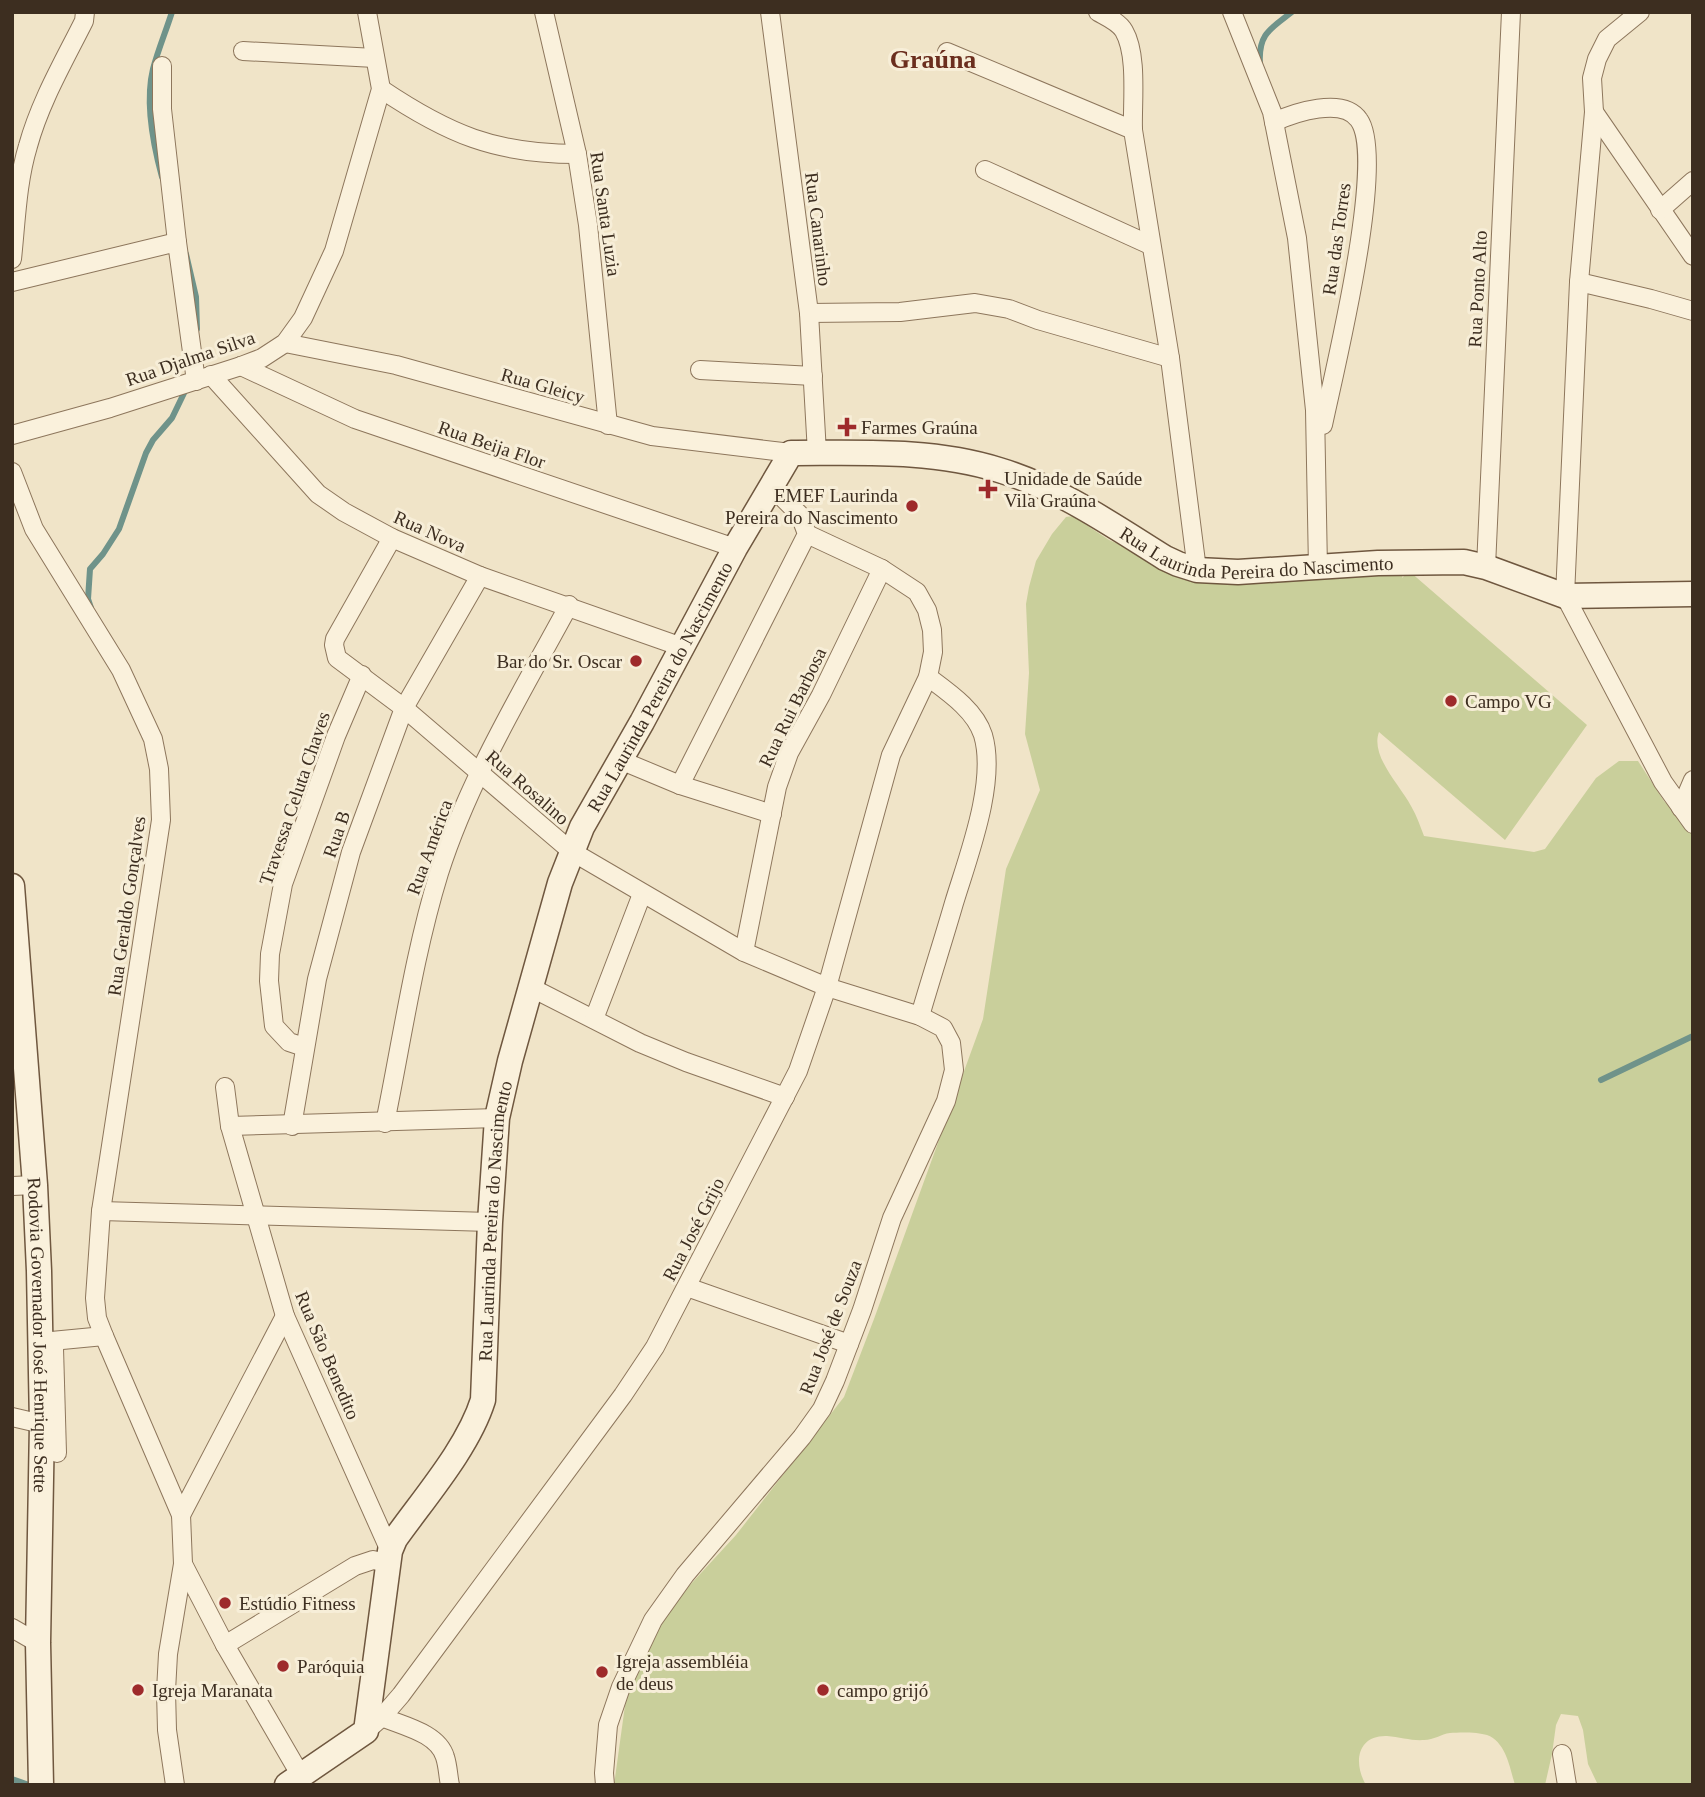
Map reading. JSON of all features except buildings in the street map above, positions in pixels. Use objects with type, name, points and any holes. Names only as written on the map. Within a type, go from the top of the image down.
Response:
[{"type":"street","points":[[12,260],[19,191],[27,147],[42,106],[85,12]]},
{"type":"street","name":"Rua Djalma Silva","points":[[12,435],[110,408],[241,366],[262,358],[285,343],[303,318],[334,251],[381,89],[367,12]]},
{"type":"street","name":"Rua Santa Luzia","points":[[544,12],[577,153],[588,225],[608,425]]},
{"type":"street","name":"Rua Canarinho","points":[[770,12],[809,313],[817,453]]},
{"type":"street","points":[[1098,12],[1114,20],[1124,30],[1131,55],[1133,130],[1170,358],[1197,570]]},
{"type":"street","name":"Rua das Torres","points":[[1232,12],[1273,122],[1297,238],[1315,410],[1318,568]]},
{"type":"street","name":"Rua Ponto Alto","points":[[1486,567],[1511,12]]},
{"type":"street","points":[[1640,12],[1607,39],[1592,78],[1594,112],[1579,282],[1565,596],[1663,782],[1693,824]]},
{"type":"street","points":[[243,51],[375,58]]},
{"type":"street","points":[[947,52],[1133,130]]},
{"type":"street","points":[[162,66],[163,120],[177,242],[204,378]]},
{"type":"street","points":[[381,89],[421,116],[457,134],[505,148],[577,153]]},
{"type":"street","name":"Rua das Torres","points":[[1273,122],[1298,111],[1318,108],[1346,111],[1359,119],[1368,142],[1361,239],[1317,454]]},
{"type":"street","points":[[1594,112],[1693,256]]},
{"type":"street","points":[[985,170],[1150,245]]},
{"type":"street","points":[[1660,210],[1693,181]]},
{"type":"street","points":[[12,282],[177,242]]},
{"type":"street","points":[[1579,282],[1693,311]]},
{"type":"street","points":[[809,313],[900,312],[975,303],[1009,309],[1170,358]]},
{"type":"street","name":"Rua Gleicy","points":[[285,343],[396,365],[608,425],[675,440],[791,453]]},
{"type":"street","name":"Rua Beija Flor","points":[[241,366],[355,419],[734,548]]},
{"type":"street","points":[[700,370],[813,376]]},
{"type":"street","name":"Rua Nova","points":[[204,378],[318,494],[344,512],[393,538],[480,576],[682,647]]},
{"type":"street","name":"Rua Laurinda Pereira do Nascimento","points":[[374,1724],[389,1557],[395,1539],[467,1436],[483,1400],[489,1222],[497,1118],[530,987],[571,851],[734,548],[791,453],[940,457],[998,469],[1050,490],[1165,558],[1197,570],[1238,572],[1436,561],[1464,562],[1486,567],[1565,596],[1693,594]]},
{"type":"street","name":"Rua Geraldo Gonçalves","points":[[12,472],[34,529],[121,670],[153,739],[159,769],[161,820],[102,1211],[94,1298],[97,1318],[104,1336],[181,1515]]},
{"type":"street","points":[[772,487],[800,515],[807,534],[881,569],[916,592],[927,610],[932,630],[933,652],[928,677],[974,717],[982,733],[986,753],[983,801],[920,1016]]},
{"type":"street","points":[[680,785],[807,534]]},
{"type":"street","name":"Rua Rosalino","points":[[393,538],[335,639],[337,658],[404,708],[571,851],[744,952],[827,987]]},
{"type":"street","name":"Rua Rui Barbosa","points":[[744,952],[777,787],[789,753],[821,695],[881,569]]},
{"type":"street","name":"Rua B","points":[[292,1126],[317,979],[351,852],[404,708],[480,576]]},
{"type":"street","name":"Rua América","points":[[385,1123],[429,910],[440,870],[479,772],[569,606]]},
{"type":"street","name":"Travessa Celuta Chaves","points":[[304,1047],[289,1042],[274,1026],[269,981],[270,954],[283,884],[336,736],[362,676]]},
{"type":"street","name":"Rua José Grijo","points":[[374,1724],[623,1395],[655,1347],[687,1287],[799,1071],[827,987],[891,755],[928,677]]},
{"type":"street","points":[[620,760],[680,785],[772,814]]},
{"type":"street","points":[[1681,808],[1693,780]]},
{"type":"street","name":"Rodovia Governador José Henrique Sette","points":[[12,886],[24,1186],[47,1345],[42,1424],[38,1643],[41,1785]]},
{"type":"street","points":[[594,1019],[642,894]]},
{"type":"street","points":[[530,987],[640,1043],[785,1097]]},
{"type":"street","name":"Rua José de Souza","points":[[605,1785],[608,1725],[621,1687],[653,1620],[685,1575],[802,1437],[821,1409],[849,1344],[892,1218],[946,1101],[954,1070],[951,1043],[943,1028],[920,1016],[827,987]]},
{"type":"street","name":"Rua São Benedito","points":[[225,1087],[230,1126],[285,1316],[389,1557]]},
{"type":"street","points":[[230,1126],[497,1118]]},
{"type":"street","points":[[102,1211],[489,1222]]},
{"type":"street","points":[[687,1287],[849,1344]]},
{"type":"street","points":[[175,1785],[167,1730],[166,1691],[168,1654],[183,1564],[181,1515],[285,1316]]},
{"type":"street","points":[[57,1453],[47,1345],[104,1336]]},
{"type":"street","points":[[12,1417],[42,1424]]},
{"type":"street","points":[[225,1645],[355,1566],[389,1557]]},
{"type":"street","points":[[183,1564],[294,1781],[374,1724],[431,1738],[440,1746],[445,1756],[450,1785]]},
{"type":"street","points":[[12,1628],[38,1643]]},
{"type":"street","points":[[1562,1755],[1567,1785]]},
{"type":"green space","points":[[1073,516],[1109,540],[1144,555],[1403,573],[1402,578],[1409,571],[1587,725],[1505,840],[1379,732],[1377,741],[1382,760],[1413,810],[1424,836],[1534,852],[1545,849],[1596,778],[1619,761],[1638,761],[1664,801],[1693,831],[1693,1785],[1598,1785],[1588,1764],[1578,1716],[1561,1714],[1556,1725],[1545,1785],[1515,1785],[1499,1743],[1487,1735],[1464,1732],[1428,1740],[1387,1736],[1369,1740],[1360,1752],[1359,1760],[1366,1785],[614,1785],[628,1684],[653,1631],[736,1535],[844,1397],[983,1019],[1006,869],[1040,790],[1025,734],[1029,673],[1026,604],[1029,587],[1036,561],[1052,534],[1066,517]]},
{"type":"waterway","points":[[162,177],[153,137],[150,95],[153,69],[172,12]]},
{"type":"waterway","points":[[1260,64],[1263,39],[1292,12]]},
{"type":"waterway","points":[[186,254],[196,297],[197,329]]},
{"type":"waterway","points":[[91,608],[88,599],[90,569],[119,529],[146,453],[153,440],[172,418],[187,387]]},
{"type":"waterway","points":[[1601,1080],[1693,1036]]},
{"type":"waterway","points":[[12,1779],[29,1785]]},
{"type":"place","name":"Farmes Graúna","points":[[847,427]]},
{"type":"place","name":"Unidade de Saúde Vila Graúna","points":[[988,489]]},
{"type":"place","name":"EMEF Laurinda Pereira do Nascimento","points":[[912,506]]},
{"type":"place","name":"Bar do Sr. Oscar","points":[[636,661]]},
{"type":"place","name":"Campo VG","points":[[1451,701]]},
{"type":"place","name":"Estúdio Fitness","points":[[225,1603]]},
{"type":"place","name":"Paróquia","points":[[283,1666]]},
{"type":"place","name":"Igreja assembléia de deus","points":[[602,1672]]},
{"type":"place","name":"Igreja Maranata","points":[[138,1690]]},
{"type":"place","name":"campo grijó","points":[[823,1690]]},
{"type":"district","name":"Graúna","points":[[933,59]]}]
